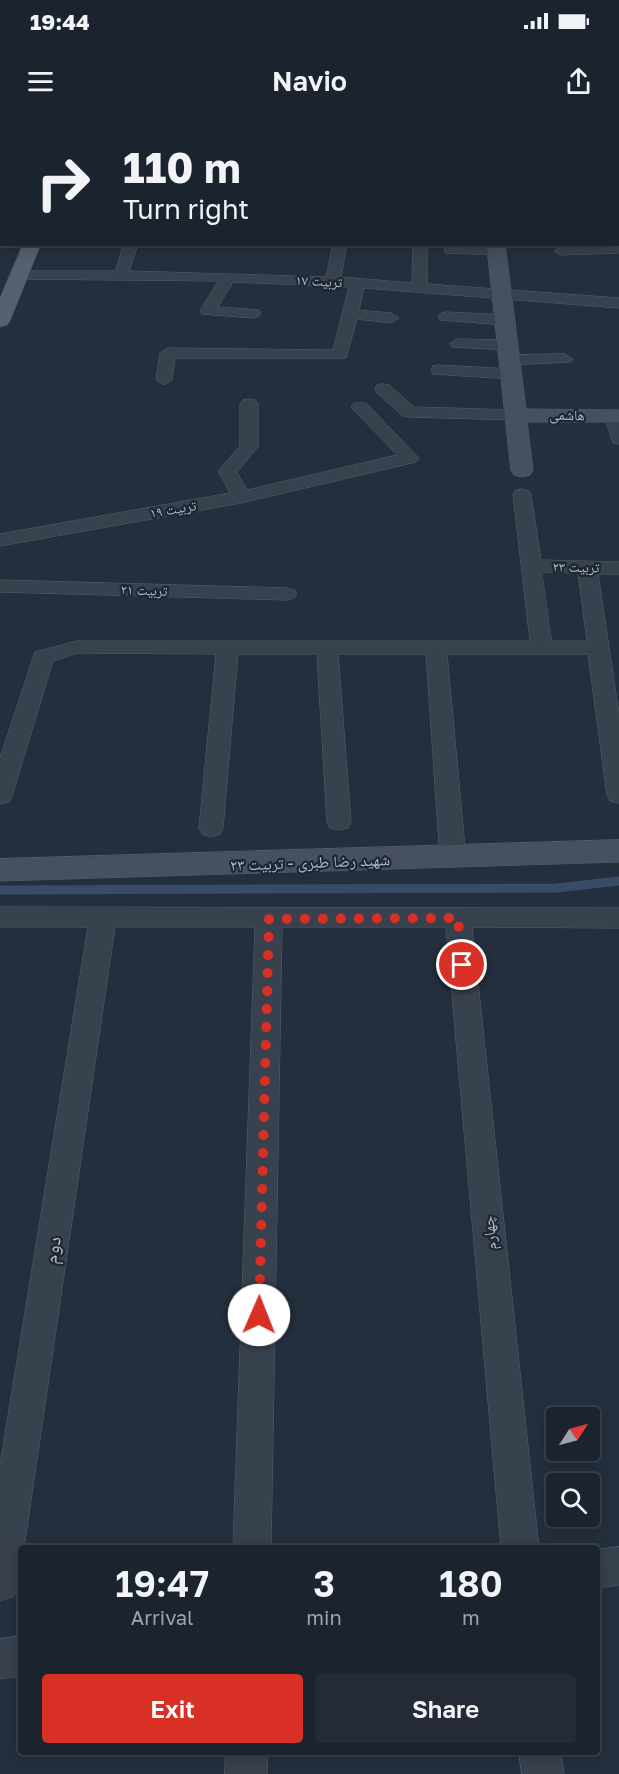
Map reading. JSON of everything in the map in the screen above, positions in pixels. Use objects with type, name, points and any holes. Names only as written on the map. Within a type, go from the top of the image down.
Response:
[{"type":"main road","points":[[0,321],[31,246]]},
{"type":"street","points":[[120,277],[130,246]]},
{"type":"street","points":[[333,281],[340,246]]},
{"type":"street","points":[[418,288],[420,246]]},
{"type":"street","points":[[561,251],[612,247],[619,265]]},
{"type":"street","points":[[451,250],[496,248],[522,470]]},
{"type":"street","name":"تربیت ۱۷","points":[[19,275],[92,282],[120,277],[228,277],[260,273],[618,304]]},
{"type":"street","points":[[228,277],[208,311],[253,313]]},
{"type":"street","points":[[164,380],[168,353],[340,356],[358,283]]},
{"type":"street","points":[[350,314],[391,318]]},
{"type":"street","points":[[446,316],[505,320]]},
{"type":"street","points":[[458,344],[510,360]]},
{"type":"street","points":[[439,370],[510,360],[565,359]]},
{"type":"street","points":[[383,389],[409,412],[516,414]]},
{"type":"street","points":[[241,497],[227,471],[249,447],[249,404]]},
{"type":"street","name":"تربیت ۱۹","points":[[0,540],[241,497],[410,458],[360,407]]},
{"type":"street","name":"هاشمی","points":[[516,414],[616,416]]},
{"type":"street","points":[[616,416],[619,439]]},
{"type":"street","points":[[522,495],[542,648]]},
{"type":"street","name":"تربیت ۲۳","points":[[533,566],[619,568]]},
{"type":"street","points":[[586,568],[619,795]]},
{"type":"street","name":"تربیت ۲۱","points":[[0,586],[287,594]]},
{"type":"street","points":[[211,828],[228,646]]},
{"type":"street","points":[[327,646],[339,822]]},
{"type":"street","points":[[0,796],[43,657],[77,647],[598,648]]},
{"type":"street","points":[[436,647],[453,858]]},
{"type":"street","name":"شهید رضا طبری - تربیت ۲۳","points":[[0,870],[453,858],[619,850]]},
{"type":"street","points":[[0,917],[619,918]]},
{"type":"street","name":"دوم","points":[[0,1582],[103,918]]},
{"type":"street","name":"چهارم","points":[[458,918],[520,1545]]},
{"type":"street","points":[[252,1545],[269,919]]},
{"type":"street","points":[[600,1569],[619,1566]]},
{"type":"street","points":[[0,1659],[18,1656]]},
{"type":"street","points":[[246,1774],[247,1755]]},
{"type":"street","points":[[540,1755],[543,1774]]},
{"type":"waterway","points":[[0,890],[557,888],[619,881]]},
{"type":"route","points":[[259,1315],[269,919],[458,918],[462,965]]}]
